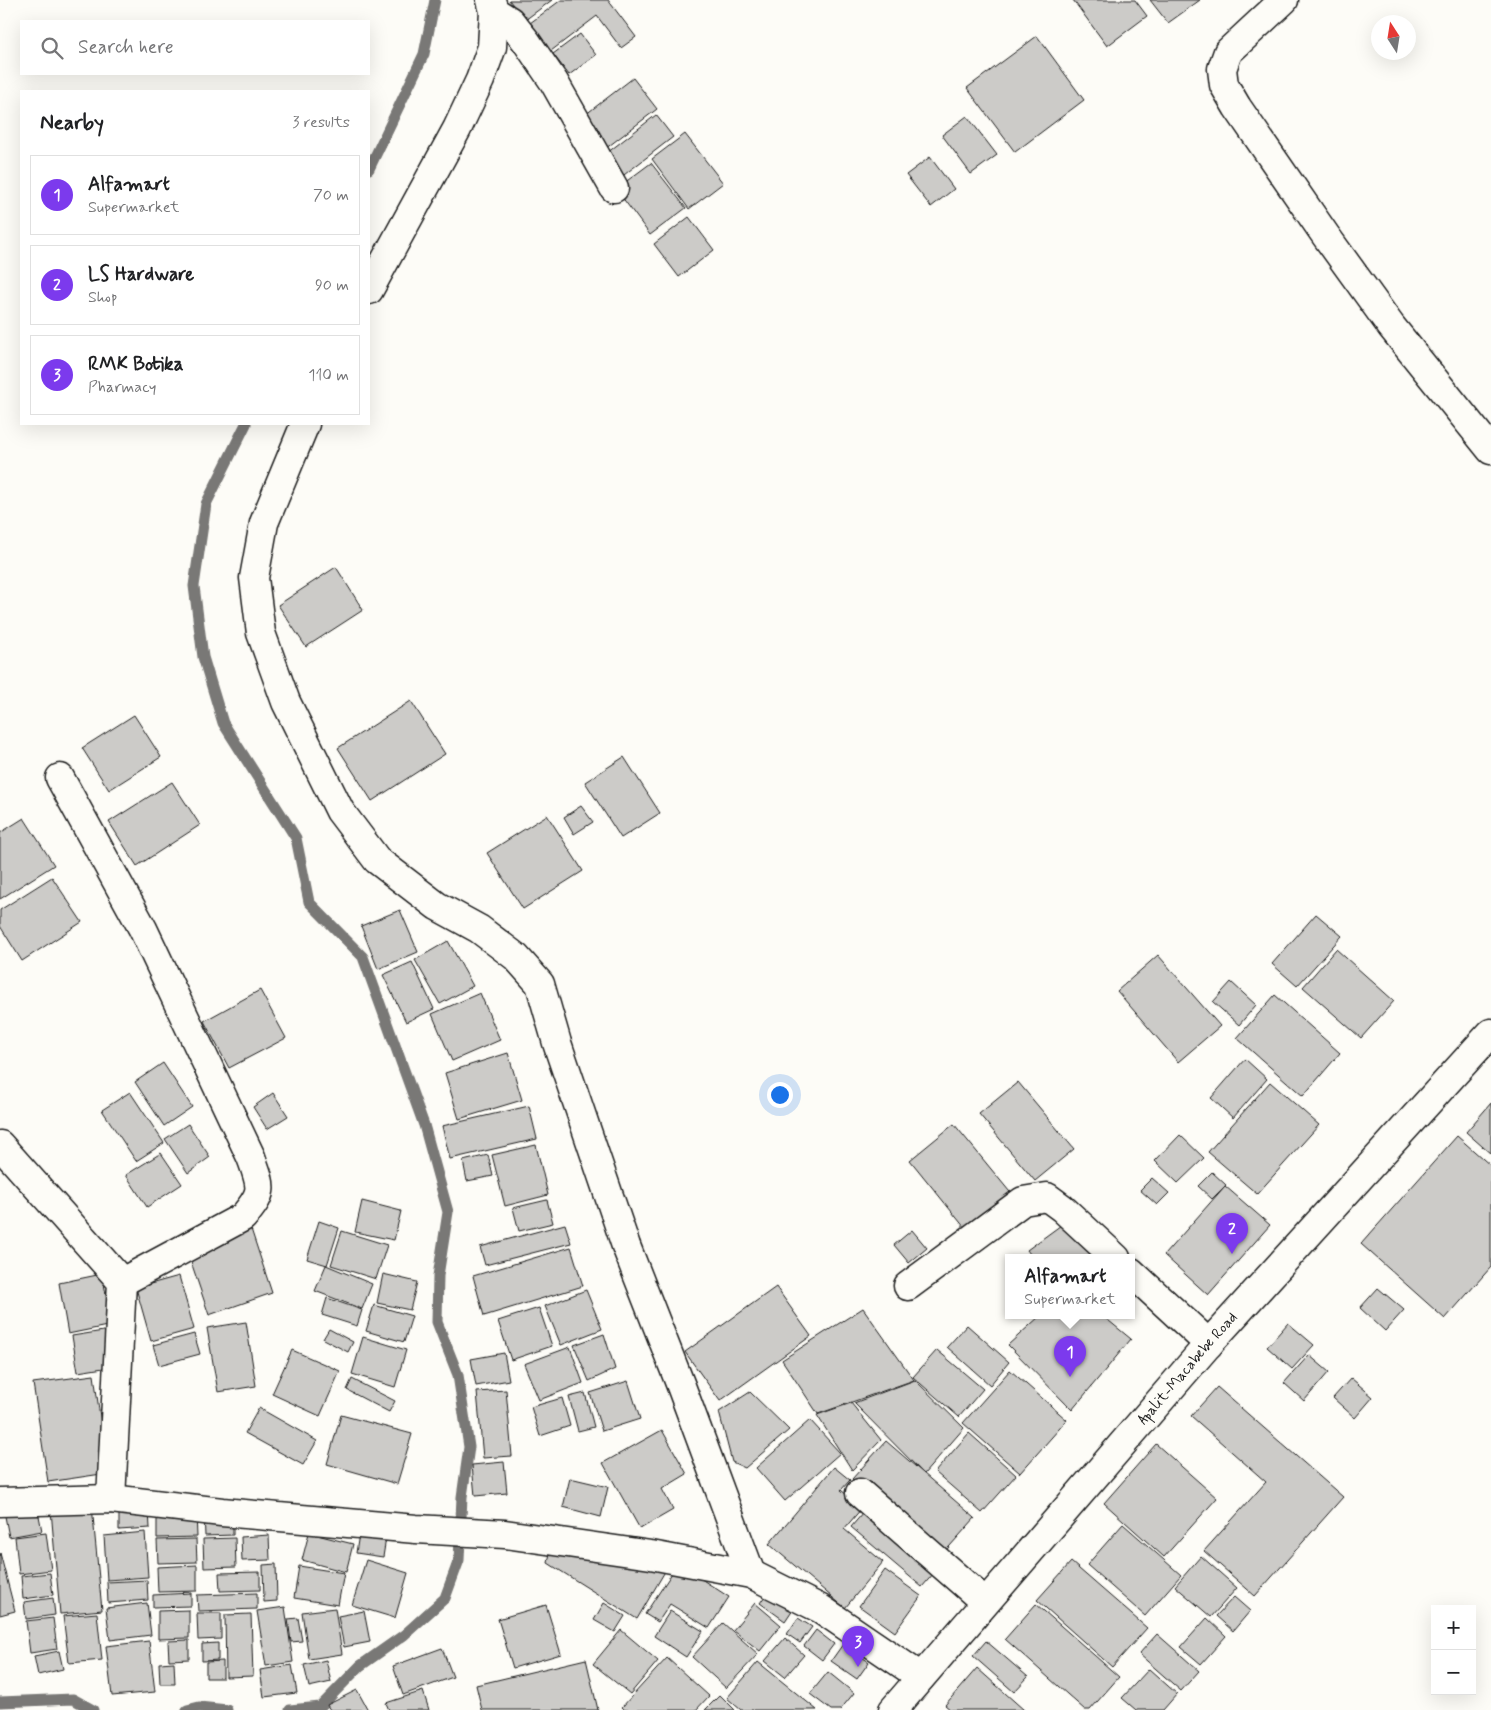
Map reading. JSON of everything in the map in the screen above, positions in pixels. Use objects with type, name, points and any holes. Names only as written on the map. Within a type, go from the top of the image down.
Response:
[{"type":"street","points":[[1284,0],[1228,52],[1222,69],[1224,85],[1237,107],[1326,236],[1391,326],[1491,450]]},
{"type":"street","points":[[492,6],[510,21],[554,82],[614,188]]},
{"type":"street","points":[[370,288],[457,129],[480,80],[492,47],[492,6]]},
{"type":"street","points":[[305,425],[264,523],[254,578],[261,633],[286,702],[340,811],[377,860],[437,906],[480,929],[516,957],[540,984],[557,1043],[626,1246],[681,1386],[751,1574]]},
{"type":"street","points":[[60,778],[143,929],[251,1157],[261,1185],[256,1202],[243,1217],[122,1282]]},
{"type":"street","name":"Apalit-Macabebe Road","points":[[892,1710],[1209,1344],[1491,1033]]},
{"type":"street","points":[[0,1145],[122,1282],[111,1499]]},
{"type":"street","points":[[908,1286],[1008,1214],[1023,1201],[1034,1199],[1047,1197],[1062,1208],[1112,1254]]},
{"type":"street","points":[[1135,1276],[1209,1344]]},
{"type":"street","points":[[860,1493],[985,1602]]},
{"type":"street","points":[[0,1502],[111,1499],[222,1512],[416,1529],[505,1534],[609,1548],[751,1574],[821,1609],[921,1677]]},
{"type":"building","points":[[509,0],[552,0],[525,20]]},
{"type":"building","points":[[561,0],[608,0],[636,37],[621,48],[597,16],[547,54],[526,26]]},
{"type":"building","points":[[1073,0],[1135,0],[1147,16],[1107,46]]},
{"type":"building","points":[[1150,0],[1200,0],[1168,23]]},
{"type":"building","points":[[580,34],[596,55],[569,75],[553,54]]},
{"type":"building","points":[[1037,36],[1084,100],[1015,152],[967,88]]},
{"type":"building","points":[[633,78],[657,109],[605,149],[581,118]]},
{"type":"building","points":[[656,115],[673,137],[620,178],[603,156]]},
{"type":"building","points":[[967,116],[997,155],[971,174],[942,135]]},
{"type":"building","points":[[685,134],[723,183],[689,209],[652,159]]},
{"type":"building","points":[[930,157],[954,189],[931,207],[906,175]]},
{"type":"building","points":[[651,163],[686,208],[650,235],[616,189]]},
{"type":"building","points":[[689,217],[714,250],[679,277],[654,244]]},
{"type":"building","points":[[336,567],[363,610],[306,647],[278,605]]},
{"type":"building","points":[[411,701],[445,754],[372,801],[338,748]]},
{"type":"building","points":[[134,715],[161,757],[109,790],[82,748]]},
{"type":"building","points":[[624,757],[660,813],[621,838],[585,782]]},
{"type":"building","points":[[172,782],[200,825],[137,866],[109,822]]},
{"type":"building","points":[[581,806],[593,822],[574,834],[564,817]]},
{"type":"building","points":[[547,815],[583,871],[523,909],[487,853]]},
{"type":"building","points":[[24,818],[54,865],[0,899],[0,833]]},
{"type":"building","points":[[52,877],[82,922],[22,961],[0,926],[0,910]]},
{"type":"building","points":[[400,910],[418,952],[378,969],[361,926]]},
{"type":"building","points":[[1316,914],[1342,936],[1297,986],[1272,964]]},
{"type":"building","points":[[448,941],[473,986],[440,1004],[415,960]]},
{"type":"building","points":[[1336,949],[1394,1001],[1361,1038],[1303,987]]},
{"type":"building","points":[[1158,955],[1220,1026],[1178,1062],[1117,991]]},
{"type":"building","points":[[412,962],[434,1009],[406,1022],[383,975]]},
{"type":"building","points":[[1231,982],[1256,1005],[1239,1025],[1213,1002]]},
{"type":"building","points":[[260,990],[286,1038],[229,1068],[204,1021]]},
{"type":"building","points":[[480,993],[500,1040],[452,1061],[432,1014]]},
{"type":"building","points":[[1275,995],[1340,1053],[1303,1096],[1237,1038]]},
{"type":"building","points":[[508,1053],[522,1100],[459,1119],[445,1073]]},
{"type":"building","points":[[1245,1059],[1267,1079],[1233,1118],[1211,1098]]},
{"type":"building","points":[[163,1063],[192,1107],[164,1126],[135,1082]]},
{"type":"building","points":[[1018,1082],[1074,1149],[1035,1181],[979,1114]]},
{"type":"building","points":[[1270,1082],[1319,1125],[1257,1194],[1208,1152]]},
{"type":"building","points":[[130,1092],[164,1143],[136,1161],[102,1110]]},
{"type":"building","points":[[273,1093],[288,1116],[267,1129],[253,1107]]},
{"type":"building","points":[[1491,1103],[1491,1154],[1466,1132]]},
{"type":"building","points":[[529,1106],[537,1139],[450,1159],[442,1126]]},
{"type":"building","points":[[188,1124],[210,1157],[188,1173],[165,1139]]},
{"type":"building","points":[[954,1124],[1014,1197],[969,1233],[910,1160]]},
{"type":"building","points":[[1180,1135],[1204,1158],[1178,1183],[1155,1161]]},
{"type":"building","points":[[1457,1136],[1491,1166],[1491,1267],[1445,1319],[1361,1244]]},
{"type":"building","points":[[536,1145],[548,1195],[505,1206],[492,1155]]},
{"type":"building","points":[[161,1153],[182,1184],[147,1207],[126,1175]]},
{"type":"building","points":[[488,1155],[493,1176],[467,1181],[463,1161]]},
{"type":"building","points":[[1212,1172],[1226,1185],[1212,1199],[1198,1186]]},
{"type":"building","points":[[1152,1178],[1169,1193],[1157,1205],[1140,1190]]},
{"type":"building","points":[[1225,1186],[1270,1225],[1208,1295],[1164,1255]]},
{"type":"building","points":[[547,1200],[553,1223],[519,1231],[513,1208]]},
{"type":"building","points":[[362,1201],[401,1211],[394,1240],[355,1232]]},
{"type":"building","points":[[1068,1220],[1093,1253],[1030,1254],[1027,1250]]},
{"type":"building","points":[[319,1221],[339,1228],[327,1265],[307,1259]]},
{"type":"building","points":[[565,1224],[571,1243],[485,1265],[480,1247]]},
{"type":"building","points":[[251,1229],[272,1293],[209,1315],[187,1250]]},
{"type":"building","points":[[912,1230],[927,1248],[909,1263],[894,1245]]},
{"type":"building","points":[[342,1231],[387,1245],[376,1279],[331,1265]]},
{"type":"building","points":[[571,1247],[583,1286],[484,1316],[473,1276]]},
{"type":"building","points":[[326,1265],[372,1284],[362,1309],[315,1291]]},
{"type":"building","points":[[102,1274],[112,1325],[68,1334],[59,1283]]},
{"type":"building","points":[[383,1274],[417,1282],[410,1310],[377,1303]]},
{"type":"building","points":[[179,1276],[194,1329],[151,1341],[136,1288]]},
{"type":"building","points":[[776,1287],[811,1336],[720,1401],[685,1352]]},
{"type":"building","points":[[1378,1288],[1404,1310],[1385,1331],[1360,1308]]},
{"type":"building","points":[[586,1290],[602,1329],[561,1345],[545,1306]]},
{"type":"building","points":[[327,1298],[362,1310],[357,1326],[322,1315]]},
{"type":"building","points":[[374,1305],[412,1316],[404,1342],[366,1331]]},
{"type":"building","points":[[539,1308],[552,1346],[511,1360],[498,1321]]},
{"type":"building","points":[[863,1308],[914,1380],[818,1414],[782,1360]]},
{"type":"building","points":[[1037,1319],[1107,1319],[1131,1339],[1072,1410],[1008,1345]]},
{"type":"building","points":[[246,1322],[256,1386],[218,1392],[207,1328]]},
{"type":"building","points":[[1288,1323],[1314,1345],[1292,1369],[1267,1347]]},
{"type":"building","points":[[967,1325],[1009,1362],[990,1385],[947,1347]]},
{"type":"building","points":[[329,1329],[353,1342],[348,1352],[323,1339]]},
{"type":"building","points":[[110,1330],[116,1366],[78,1372],[72,1336]]},
{"type":"building","points":[[194,1334],[200,1354],[159,1365],[153,1345]]},
{"type":"building","points":[[604,1334],[615,1369],[589,1381],[574,1345]]},
{"type":"building","points":[[363,1337],[406,1350],[395,1387],[352,1374]]},
{"type":"building","points":[[570,1347],[583,1383],[539,1400],[524,1364]]},
{"type":"building","points":[[292,1350],[340,1371],[320,1416],[272,1394]]},
{"type":"building","points":[[937,1350],[983,1389],[959,1417],[913,1377]]},
{"type":"building","points":[[504,1353],[509,1380],[476,1386],[471,1359]]},
{"type":"building","points":[[1309,1355],[1329,1372],[1304,1401],[1284,1383]]},
{"type":"building","points":[[1010,1370],[1067,1420],[1020,1473],[963,1423]]},
{"type":"building","points":[[94,1375],[108,1473],[48,1482],[33,1383]]},
{"type":"building","points":[[1351,1378],[1373,1397],[1355,1418],[1333,1398]]},
{"type":"building","points":[[352,1379],[395,1401],[389,1412],[347,1390]]},
{"type":"building","points":[[915,1380],[964,1428],[924,1474],[854,1403]]},
{"type":"building","points":[[628,1381],[640,1419],[602,1431],[590,1393]]},
{"type":"building","points":[[1217,1387],[1343,1497],[1255,1596],[1204,1551],[1266,1482],[1191,1416]]},
{"type":"building","points":[[506,1390],[512,1456],[483,1458],[477,1392]]},
{"type":"building","points":[[750,1392],[789,1430],[745,1468],[732,1462],[719,1412]]},
{"type":"building","points":[[585,1393],[594,1427],[578,1431],[569,1397]]},
{"type":"building","points":[[562,1398],[570,1426],[540,1436],[531,1407]]},
{"type":"building","points":[[851,1403],[881,1440],[852,1470],[817,1415]]},
{"type":"building","points":[[259,1408],[317,1441],[303,1465],[245,1433]]},
{"type":"building","points":[[341,1415],[412,1434],[397,1484],[327,1464]]},
{"type":"building","points":[[810,1420],[840,1453],[785,1501],[756,1468]]},
{"type":"building","points":[[662,1430],[687,1474],[662,1489],[673,1510],[640,1529],[603,1463]]},
{"type":"building","points":[[969,1433],[1016,1475],[982,1513],[935,1472]]},
{"type":"building","points":[[886,1441],[975,1518],[941,1556],[852,1479]]},
{"type":"building","points":[[1156,1444],[1217,1498],[1164,1557],[1104,1503]]},
{"type":"building","points":[[504,1462],[507,1493],[475,1496],[472,1465]]},
{"type":"building","points":[[834,1467],[850,1480],[841,1490],[862,1508],[844,1529],[883,1562],[845,1608],[769,1544]]},
{"type":"building","points":[[570,1478],[608,1487],[601,1517],[563,1507]]},
{"type":"building","points":[[37,1506],[42,1531],[9,1537],[4,1511]]},
{"type":"building","points":[[92,1506],[102,1610],[60,1614],[51,1510]]},
{"type":"building","points":[[869,1506],[940,1566],[922,1587],[851,1527]]},
{"type":"building","points":[[149,1510],[150,1528],[119,1530],[119,1512]]},
{"type":"building","points":[[196,1512],[197,1537],[157,1538],[157,1513]]},
{"type":"building","points":[[204,1513],[233,1523],[233,1535],[205,1536]]},
{"type":"building","points":[[1123,1524],[1181,1575],[1145,1616],[1087,1565]]},
{"type":"building","points":[[145,1532],[148,1577],[107,1580],[104,1536]]},
{"type":"building","points":[[46,1533],[51,1570],[19,1574],[15,1537]]},
{"type":"building","points":[[309,1533],[353,1544],[346,1572],[302,1560]]},
{"type":"building","points":[[359,1534],[386,1538],[383,1557],[356,1553]]},
{"type":"building","points":[[269,1535],[270,1560],[242,1561],[241,1537]]},
{"type":"building","points":[[235,1538],[236,1567],[204,1568],[203,1539]]},
{"type":"building","points":[[196,1539],[197,1562],[158,1563],[157,1540]]},
{"type":"building","points":[[551,1548],[667,1568],[637,1619],[548,1563]]},
{"type":"building","points":[[0,1553],[15,1611],[0,1615]]},
{"type":"building","points":[[1201,1556],[1237,1588],[1211,1617],[1175,1586]]},
{"type":"building","points":[[366,1560],[408,1573],[395,1618],[352,1605]]},
{"type":"building","points":[[1071,1562],[1147,1628],[1112,1667],[1037,1600]]},
{"type":"building","points":[[276,1564],[277,1601],[264,1602],[263,1565]]},
{"type":"building","points":[[678,1564],[729,1597],[709,1628],[670,1604],[658,1622],[645,1614]]},
{"type":"building","points":[[197,1565],[197,1591],[158,1592],[157,1567]]},
{"type":"building","points":[[299,1566],[344,1573],[338,1605],[294,1598]]},
{"type":"building","points":[[885,1570],[921,1596],[895,1632],[859,1606]]},
{"type":"building","points":[[260,1572],[260,1590],[220,1591],[219,1573]]},
{"type":"building","points":[[50,1573],[53,1595],[23,1599],[21,1576]]},
{"type":"building","points":[[147,1580],[148,1600],[108,1603],[107,1582]]},
{"type":"building","points":[[770,1589],[795,1606],[785,1621],[760,1603]]},
{"type":"building","points":[[191,1593],[191,1606],[153,1607],[153,1595]]},
{"type":"building","points":[[257,1593],[257,1609],[198,1611],[197,1595]]},
{"type":"building","points":[[1234,1597],[1250,1611],[1233,1631],[1216,1616]]},
{"type":"building","points":[[53,1598],[55,1615],[26,1619],[24,1602]]},
{"type":"building","points":[[147,1603],[151,1635],[110,1640],[106,1608]]},
{"type":"building","points":[[604,1603],[625,1616],[615,1632],[594,1620]]},
{"type":"building","points":[[755,1603],[781,1625],[760,1651],[733,1630]]},
{"type":"building","points":[[1036,1604],[1119,1677],[1090,1710],[1085,1710],[1005,1639]]},
{"type":"building","points":[[546,1605],[561,1654],[513,1668],[498,1619]]},
{"type":"building","points":[[285,1607],[293,1662],[266,1666],[257,1611]]},
{"type":"building","points":[[335,1608],[342,1654],[309,1659],[302,1612]]},
{"type":"building","points":[[189,1610],[189,1638],[158,1639],[158,1611]]},
{"type":"building","points":[[364,1611],[370,1642],[344,1647],[338,1616]]},
{"type":"building","points":[[670,1611],[703,1631],[686,1657],[654,1636]]},
{"type":"building","points":[[97,1613],[102,1660],[69,1663],[63,1616]]},
{"type":"building","points":[[197,1613],[221,1613],[221,1639],[198,1640]]},
{"type":"building","points":[[251,1614],[253,1676],[226,1677],[225,1615]]},
{"type":"building","points":[[53,1618],[57,1649],[30,1653],[26,1621]]},
{"type":"building","points":[[298,1618],[302,1641],[291,1642],[288,1619]]},
{"type":"building","points":[[798,1618],[812,1627],[800,1643],[787,1634]]},
{"type":"building","points":[[1207,1618],[1226,1636],[1201,1664],[1181,1647]]},
{"type":"building","points":[[723,1623],[758,1654],[726,1688],[692,1657]]},
{"type":"building","points":[[621,1630],[658,1661],[630,1694],[593,1664]]},
{"type":"building","points":[[816,1630],[834,1644],[822,1660],[804,1646]]},
{"type":"building","points":[[1157,1634],[1199,1671],[1181,1691],[1139,1654]]},
{"type":"building","points":[[785,1638],[804,1655],[785,1677],[765,1661]]},
{"type":"building","points":[[189,1640],[189,1659],[169,1660],[168,1641]]},
{"type":"building","points":[[149,1641],[155,1692],[112,1696],[106,1646]]},
{"type":"building","points":[[986,1641],[1028,1677],[1014,1692],[973,1656]]},
{"type":"building","points":[[218,1643],[218,1660],[202,1661],[202,1644]]},
{"type":"building","points":[[843,1644],[869,1662],[857,1679],[831,1661]]},
{"type":"building","points":[[442,1648],[453,1677],[403,1695],[393,1666]]},
{"type":"building","points":[[59,1651],[63,1669],[38,1675],[34,1656]]},
{"type":"building","points":[[667,1658],[709,1696],[696,1710],[625,1710],[622,1707]]},
{"type":"building","points":[[586,1659],[598,1710],[482,1710],[476,1685]]},
{"type":"building","points":[[326,1660],[331,1682],[309,1687],[304,1665]]},
{"type":"building","points":[[223,1661],[223,1678],[206,1678],[206,1662]]},
{"type":"building","points":[[174,1662],[175,1684],[160,1684],[159,1663]]},
{"type":"building","points":[[758,1662],[817,1710],[741,1710],[727,1698]]},
{"type":"building","points":[[292,1665],[297,1693],[264,1697],[260,1670]]},
{"type":"building","points":[[977,1668],[1024,1710],[951,1710],[945,1705]]},
{"type":"building","points":[[1149,1669],[1177,1694],[1163,1710],[1136,1710],[1122,1698]]},
{"type":"building","points":[[828,1672],[854,1693],[840,1710],[831,1710],[810,1694]]},
{"type":"building","points":[[357,1690],[368,1710],[330,1710],[327,1705]]},
{"type":"building","points":[[423,1691],[429,1710],[389,1710],[386,1703]]},
{"type":"building","points":[[720,1695],[735,1710],[705,1710]]},
{"type":"waterway","points":[[370,167],[424,54],[435,0]]},
{"type":"waterway","points":[[246,425],[206,504],[194,586],[203,657],[223,723],[296,838],[309,902],[363,957],[424,1125],[448,1212],[438,1276],[437,1322],[458,1375],[469,1447],[462,1497],[459,1560],[445,1598],[404,1635],[360,1666],[320,1707],[290,1710]]},
{"type":"waterway","points":[[0,1702],[73,1699],[93,1710]]},
{"type":"waterway","points":[[187,1710],[199,1707],[227,1710]]},
{"type":"place","name":"LS Hardware","points":[[1232,1254]]},
{"type":"place","name":"Alfamart","points":[[1070,1377]]},
{"type":"place","name":"RMK Botika","points":[[858,1667]]}]
